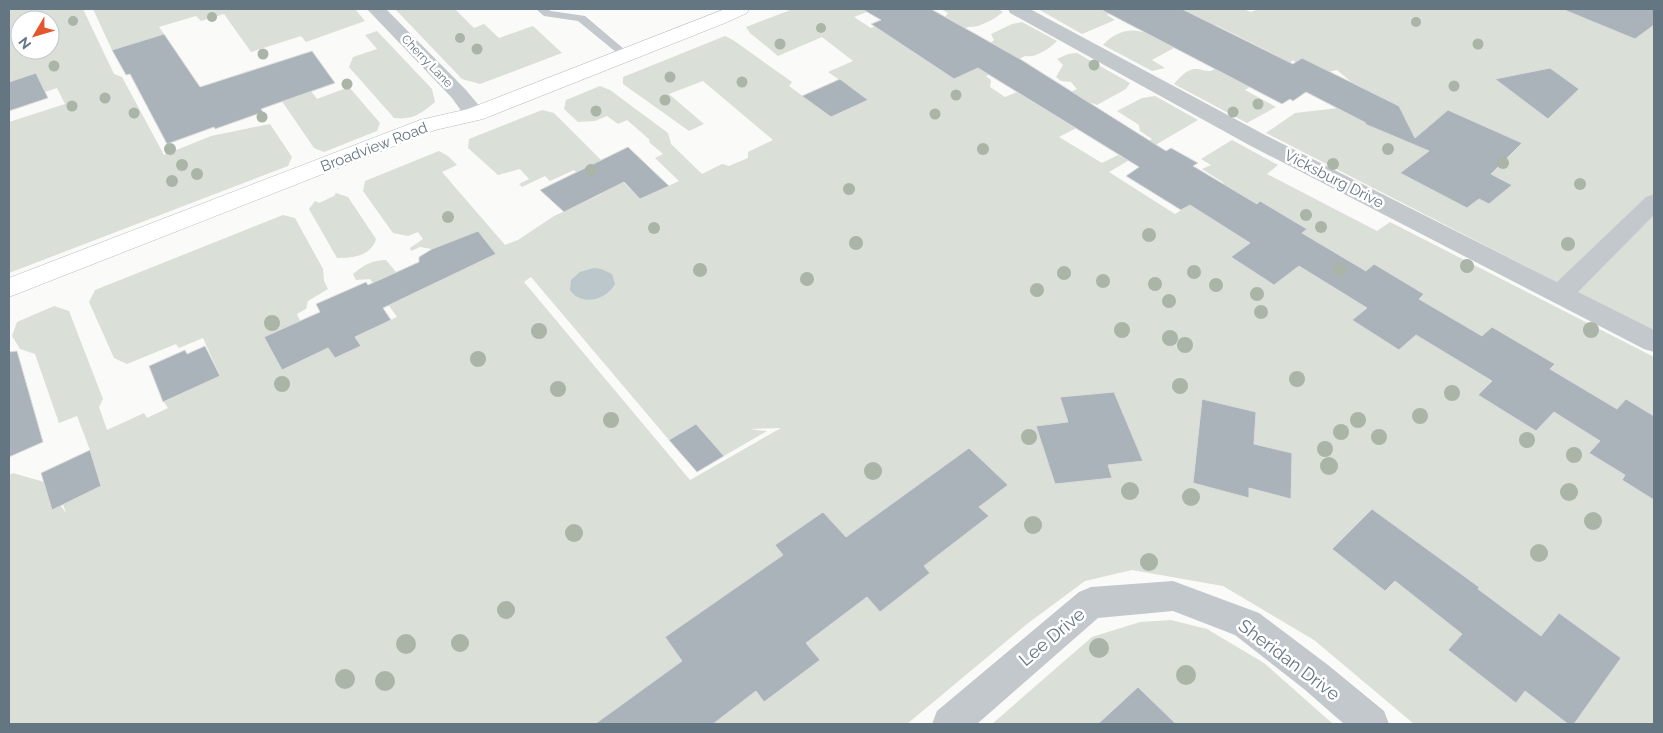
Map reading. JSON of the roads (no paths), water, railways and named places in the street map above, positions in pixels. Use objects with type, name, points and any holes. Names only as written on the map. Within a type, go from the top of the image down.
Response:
[{"type":"main road","name":"Broadview Road","points":[[9,288],[428,125],[476,114],[718,20],[740,9]]},
{"type":"street","name":"Cherry Lane","points":[[376,9],[476,114]]},
{"type":"street","name":"Vicksburg Drive","points":[[1018,9],[1251,137],[1654,342]]},
{"type":"street","points":[[1561,294],[1654,202]]},
{"type":"street","name":"Lee Drive","points":[[950,724],[1091,603],[1173,596]]},
{"type":"street","name":"Sheridan Drive","points":[[1173,596],[1246,624],[1316,677],[1371,724]]},
{"type":"lane","points":[[542,9],[548,14],[583,13],[626,55]]}]
